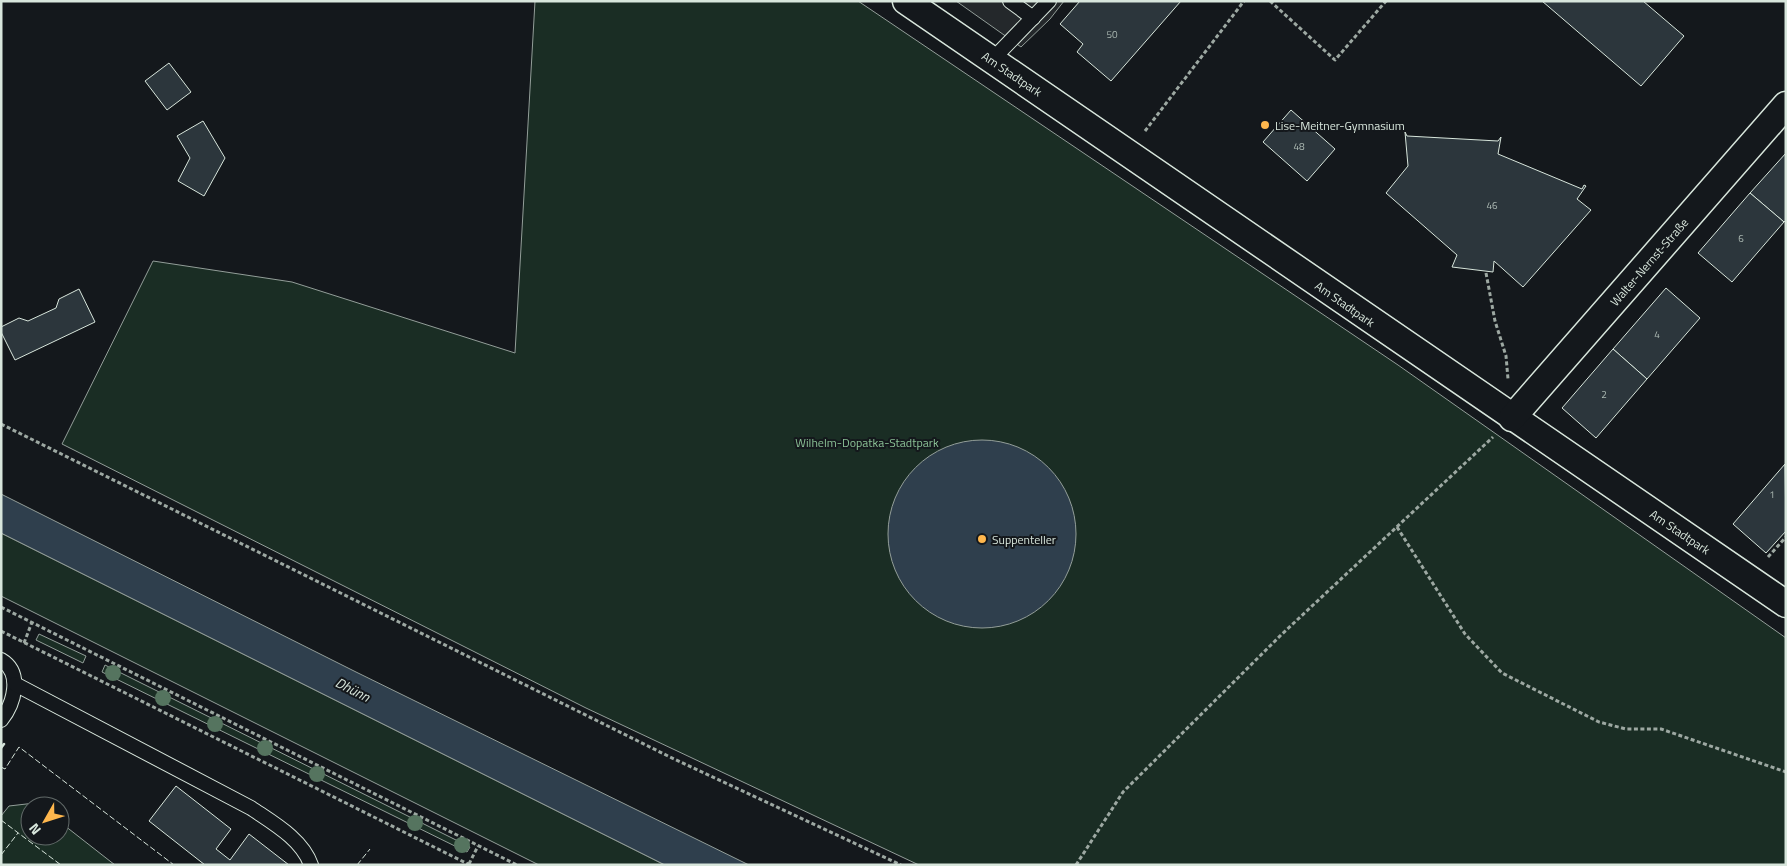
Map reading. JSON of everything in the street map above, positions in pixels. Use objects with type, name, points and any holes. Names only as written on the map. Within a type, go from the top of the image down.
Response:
[{"type":"street","name":"Am Stadtpark","points":[[906,1],[1786,604]]},
{"type":"street","name":"Walter-Nernst-Straße","points":[[1512,418],[1785,106]]},
{"type":"lane","points":[[1010,1],[1033,18]]},
{"type":"lane","points":[[992,60],[1050,1]]},
{"type":"lane","points":[[1,660],[10,668],[14,684],[12,701],[1,720]]},
{"type":"lane","points":[[14,684],[252,808],[283,831],[307,853],[311,865]]},
{"type":"path","points":[[1128,153],[1244,1]]},
{"type":"path","points":[[1270,1],[1335,60],[1386,1]]},
{"type":"path","points":[[1486,273],[1495,321],[1506,356],[1512,418]]},
{"type":"path","points":[[1,424],[670,757],[901,865]]},
{"type":"path","points":[[1076,865],[1123,792],[1281,635],[1474,455]]},
{"type":"path","points":[[1397,526],[1465,634],[1502,672],[1599,722],[1626,729],[1661,730],[1786,772]]},
{"type":"path","points":[[1,607],[517,865]]},
{"type":"path","points":[[24,643],[32,622]]},
{"type":"path","points":[[1,631],[470,864],[478,846]]},
{"type":"green space","name":"Wilhelm-Dopatka-Stadtpark","points":[[535,1],[858,1],[1398,365],[1786,638],[1786,865],[919,865],[586,708],[62,444],[153,261],[292,282],[515,353]]},
{"type":"green space","points":[[1,533],[665,865],[539,865],[1,596]]},
{"type":"green space","points":[[39,634],[86,656],[83,663],[36,640]]},
{"type":"green space","points":[[105,665],[470,847],[467,852],[102,672]]},
{"type":"green space","points":[[20,805],[20,846],[70,846],[70,830],[115,865],[1,865],[1,816],[9,806]]},
{"type":"shaded area","points":[[956,1],[1064,1],[1050,19],[1021,47]]},
{"type":"water","name":"Suppenteller","points":[[991,440],[1000,441],[1027,451],[1049,467],[1065,489],[1069,498],[1075,516],[1075,552],[1069,570],[1065,579],[1049,601],[1027,617],[1018,621],[1000,627],[973,628],[964,627],[937,617],[922,607],[909,594],[899,579],[889,552],[888,525],[889,516],[899,489],[909,474],[922,461],[937,451],[964,441]]},
{"type":"water","name":"Dhünn","points":[[1,494],[356,672],[749,865],[665,865],[1,533]]},
{"type":"building","points":[[1080,1],[1181,1],[1111,81],[1077,52],[1083,44],[1060,24]]},
{"type":"building","points":[[1542,1],[1643,1],[1684,36],[1641,86]]},
{"type":"building","points":[[169,63],[191,92],[167,110],[145,81]]},
{"type":"building","points":[[1291,110],[1335,149],[1307,181],[1263,142]]},
{"type":"building","points":[[203,121],[225,158],[204,196],[178,181],[190,158],[177,136]]},
{"type":"building","points":[[1405,132],[1407,136],[1498,141],[1501,137],[1498,154],[1582,189],[1584,185],[1586,186],[1577,199],[1591,210],[1523,287],[1494,261],[1493,272],[1452,267],[1457,255],[1386,193],[1408,166]]},
{"type":"building","points":[[1786,153],[1786,220],[1784,222],[1750,193]]},
{"type":"building","points":[[1750,193],[1784,222],[1732,282],[1698,253]]},
{"type":"building","points":[[1666,288],[1700,318],[1647,379],[1613,349]]},
{"type":"building","points":[[79,289],[95,322],[15,360],[1,332],[1,327],[19,318],[28,321],[56,308],[59,299]]},
{"type":"building","points":[[1613,349],[1647,379],[1596,438],[1562,408]]},
{"type":"building","points":[[1785,464],[1786,531],[1766,553],[1733,524]]},
{"type":"building","points":[[176,786],[231,829],[216,849],[230,860],[249,834],[289,865],[205,865],[149,821]]},
{"type":"fence","points":[[1,767],[5,769],[19,747],[174,865]]},
{"type":"fence","points":[[1,820],[61,865]]},
{"type":"fence","points":[[1,855],[18,833]]},
{"type":"fence","points":[[357,865],[370,849]]},
{"type":"wall","points":[[1,748],[4,744]]},
{"type":"place","name":"Lise-Meitner-Gymnasium","points":[[1265,125]]},
{"type":"place","name":"Suppenteller","points":[[982,539]]}]
